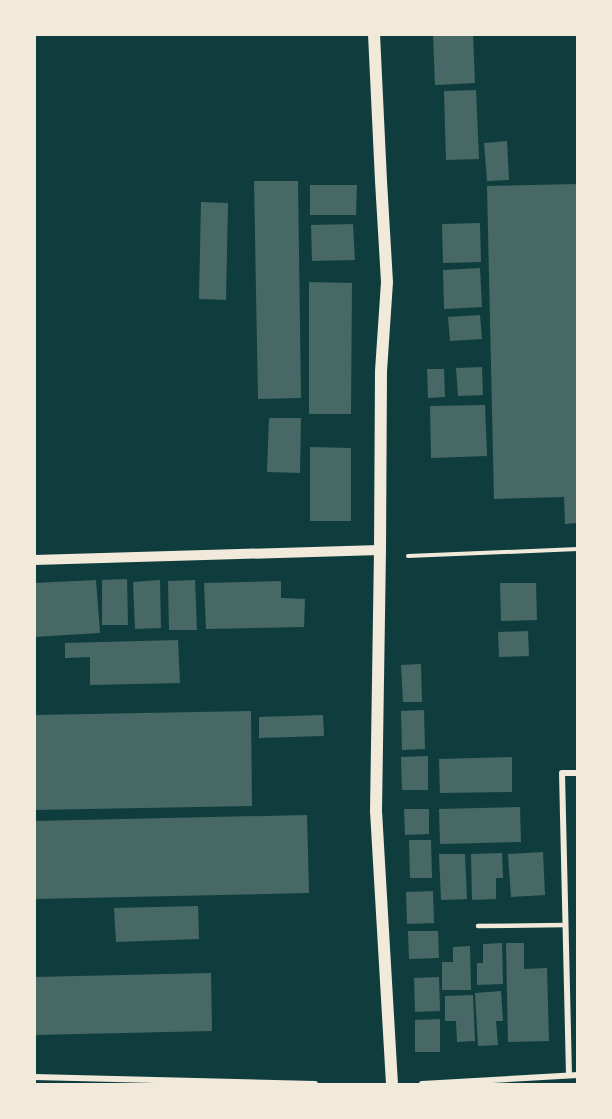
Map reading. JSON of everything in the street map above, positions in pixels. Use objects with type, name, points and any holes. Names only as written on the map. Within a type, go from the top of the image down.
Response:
[{"type":"main road","points":[[374,34],[387,282],[381,371],[381,550],[376,811],[392,1084]]},
{"type":"street","points":[[34,560],[381,550]]},
{"type":"street","points":[[569,1075],[562,773],[578,773]]},
{"type":"street","points":[[422,1084],[578,1075]]},
{"type":"street","points":[[34,1077],[315,1084]]},
{"type":"lane","points":[[478,927],[566,925]]},
{"type":"path","points":[[408,556],[578,549]]},
{"type":"building","points":[[433,34],[473,34],[475,83],[435,85]]},
{"type":"building","points":[[476,90],[479,159],[446,160],[444,91]]},
{"type":"building","points":[[507,141],[509,180],[487,181],[484,143]]},
{"type":"building","points":[[254,181],[298,181],[301,398],[258,399]]},
{"type":"building","points":[[578,184],[578,523],[565,524],[564,497],[494,499],[487,186]]},
{"type":"building","points":[[310,185],[357,185],[356,215],[310,215]]},
{"type":"building","points":[[201,202],[228,203],[226,300],[199,299]]},
{"type":"building","points":[[480,223],[481,262],[443,263],[442,224]]},
{"type":"building","points":[[353,224],[355,260],[312,261],[311,225]]},
{"type":"building","points":[[480,268],[482,307],[444,309],[443,270]]},
{"type":"building","points":[[309,282],[352,283],[351,414],[309,414]]},
{"type":"building","points":[[480,315],[482,339],[450,341],[448,317]]},
{"type":"building","points":[[482,367],[483,395],[458,396],[456,368]]},
{"type":"building","points":[[427,369],[444,369],[445,397],[428,398]]},
{"type":"building","points":[[485,405],[487,456],[431,458],[430,406]]},
{"type":"building","points":[[269,418],[301,418],[300,473],[267,472]]},
{"type":"building","points":[[310,447],[351,448],[351,521],[310,521]]},
{"type":"building","points":[[127,579],[128,625],[102,625],[102,580]]},
{"type":"building","points":[[96,580],[100,633],[34,637],[34,583]]},
{"type":"building","points":[[160,580],[161,628],[135,629],[133,582]]},
{"type":"building","points":[[195,580],[197,630],[169,630],[168,581]]},
{"type":"building","points":[[281,581],[281,598],[305,599],[304,627],[206,629],[204,583]]},
{"type":"building","points":[[500,583],[536,583],[537,620],[501,621]]},
{"type":"building","points":[[528,631],[529,656],[499,657],[498,632]]},
{"type":"building","points":[[178,640],[180,683],[90,685],[90,657],[65,658],[65,643]]},
{"type":"building","points":[[421,664],[422,702],[403,702],[401,665]]},
{"type":"building","points":[[424,710],[425,749],[402,750],[401,711]]},
{"type":"building","points":[[251,711],[252,806],[34,810],[34,715]]},
{"type":"building","points":[[323,715],[324,736],[259,738],[259,717]]},
{"type":"building","points":[[428,756],[428,790],[402,790],[401,757]]},
{"type":"building","points":[[512,757],[512,792],[440,793],[439,759]]},
{"type":"building","points":[[520,807],[521,842],[440,844],[439,809]]},
{"type":"building","points":[[404,809],[429,809],[429,834],[405,835]]},
{"type":"building","points":[[307,815],[309,893],[34,899],[34,821]]},
{"type":"building","points":[[409,840],[431,840],[432,878],[410,878]]},
{"type":"building","points":[[543,852],[545,895],[511,897],[508,854]]},
{"type":"building","points":[[502,853],[503,878],[496,878],[496,899],[472,900],[471,854]]},
{"type":"building","points":[[439,854],[465,854],[467,899],[441,900]]},
{"type":"building","points":[[433,891],[434,923],[407,924],[406,892]]},
{"type":"building","points":[[198,906],[199,939],[116,942],[114,908]]},
{"type":"building","points":[[408,931],[438,931],[439,958],[409,959]]},
{"type":"building","points":[[502,943],[503,984],[477,985],[477,963],[483,963],[483,944]]},
{"type":"building","points":[[506,943],[524,943],[524,969],[547,968],[549,1041],[508,1042]]},
{"type":"building","points":[[470,946],[471,990],[442,990],[442,962],[453,962],[453,947]]},
{"type":"building","points":[[211,973],[212,1031],[34,1035],[34,977]]},
{"type":"building","points":[[439,977],[440,1011],[415,1012],[414,978]]},
{"type":"building","points":[[501,991],[503,1021],[496,1021],[498,1045],[478,1046],[475,993]]},
{"type":"building","points":[[473,995],[475,1041],[457,1042],[456,1021],[445,1021],[445,996]]},
{"type":"building","points":[[440,1019],[440,1052],[415,1052],[415,1020]]}]
